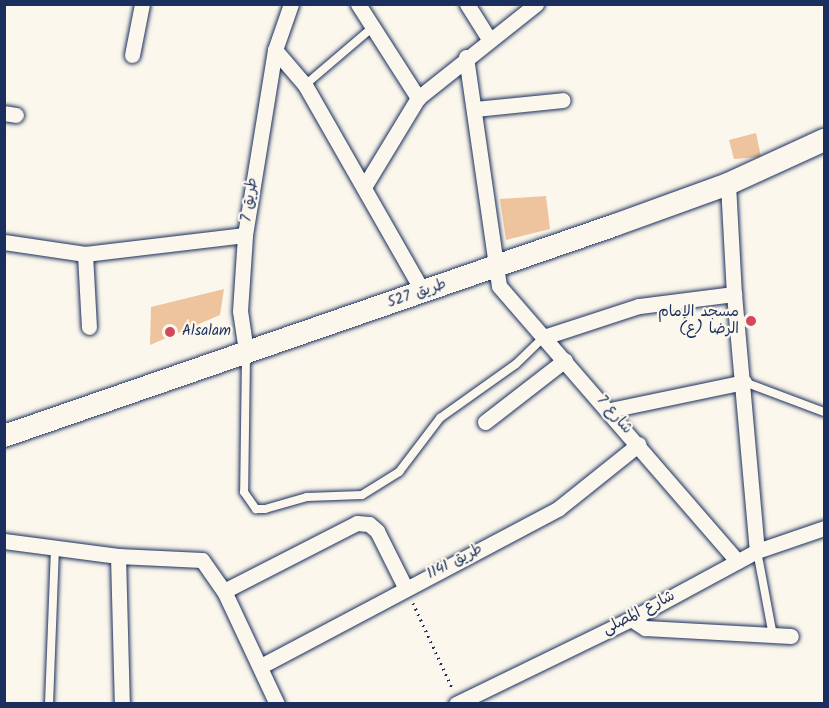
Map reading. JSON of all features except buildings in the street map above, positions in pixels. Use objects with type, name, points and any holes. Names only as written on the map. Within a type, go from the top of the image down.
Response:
[{"type":"street","points":[[132,55],[142,4]]},
{"type":"street","name":"طريق 7","points":[[246,351],[240,311],[245,235],[275,50],[291,4]]},
{"type":"street","points":[[358,4],[418,98]]},
{"type":"street","points":[[467,4],[489,39]]},
{"type":"street","points":[[364,187],[418,98],[466,57],[536,4]]},
{"type":"street","points":[[275,50],[305,85],[423,292]]},
{"type":"street","name":"شارع 7","points":[[466,57],[499,286],[610,410],[737,561]]},
{"type":"street","points":[[475,109],[563,100]]},
{"type":"street","name":"طريق 527","points":[[4,436],[728,184],[825,141]]},
{"type":"street","points":[[728,184],[734,294],[758,551]]},
{"type":"street","points":[[4,243],[85,254],[245,235]]},
{"type":"street","points":[[85,254],[89,327]]},
{"type":"street","points":[[544,337],[639,306],[734,294]]},
{"type":"street","points":[[485,422],[565,360]]},
{"type":"street","points":[[610,410],[744,382]]},
{"type":"street","name":"طريق 1141","points":[[261,666],[405,587],[559,508],[639,444]]},
{"type":"street","points":[[224,591],[357,523],[369,524],[377,531],[405,587]]},
{"type":"street","name":"شارع المصلى","points":[[457,703],[631,619],[758,551],[825,528]]},
{"type":"street","points":[[4,541],[118,556],[202,560],[224,591],[277,704]]},
{"type":"street","points":[[118,556],[122,704]]},
{"type":"street","points":[[631,619],[645,628],[791,636]]},
{"type":"lane","points":[[305,85],[373,27]]},
{"type":"lane","points":[[246,351],[244,492],[248,502],[265,509],[307,497],[362,495],[399,472],[440,418],[516,364],[544,337]]},
{"type":"lane","points":[[744,382],[825,412]]},
{"type":"lane","points":[[49,704],[55,548]]},
{"type":"lane","points":[[758,551],[773,636]]},
{"type":"path","points":[[405,587],[457,703]]},
{"type":"place","name":"مسجد الإمام الرضا (ع)","points":[[751,321]]},
{"type":"place","name":"Alsalam","points":[[170,332]]}]
